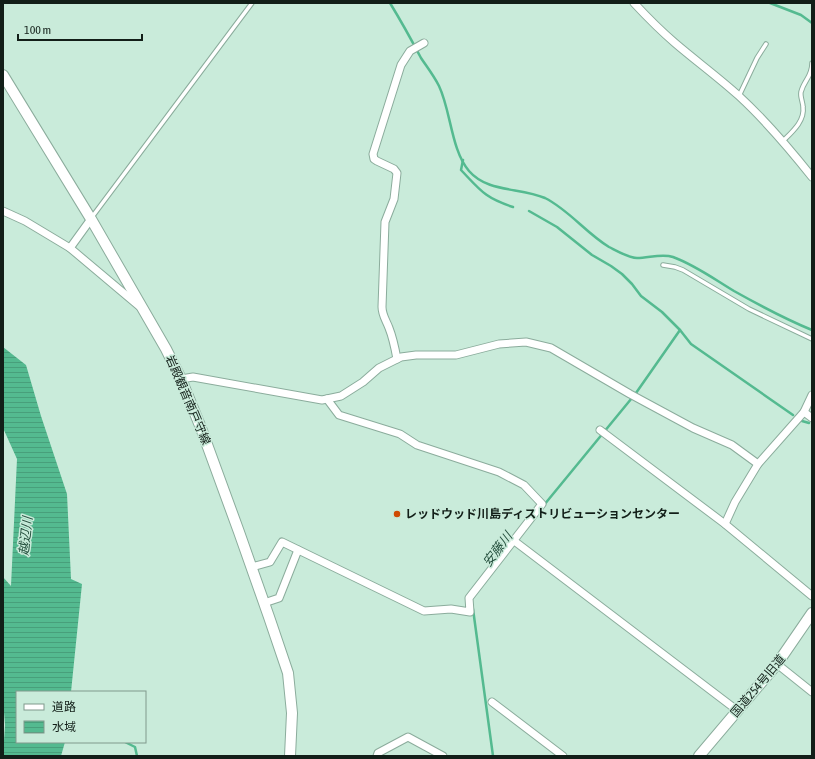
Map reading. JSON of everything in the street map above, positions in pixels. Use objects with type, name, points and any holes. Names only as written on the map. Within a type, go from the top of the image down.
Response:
[{"type":"main road","name":"岩殿観音南戸守線","points":[[3,75],[90,219],[182,378],[202,428],[252,567],[288,673],[292,713],[290,756]]},
{"type":"main road","name":"国道254号旧道","points":[[699,756],[777,664],[812,613]]},
{"type":"street","points":[[634,3],[676,44],[739,96],[783,141],[812,177]]},
{"type":"street","points":[[397,359],[395,344],[382,313],[385,222],[394,199],[396,173],[394,169],[374,159],[373,154],[399,72],[406,56],[411,51],[423,44]]},
{"type":"street","points":[[3,211],[70,248],[143,310]]},
{"type":"street","points":[[70,248],[90,219]]},
{"type":"street","points":[[182,378],[193,377],[322,400],[341,396],[363,382],[379,368],[397,359],[410,356],[456,355],[499,344],[526,342],[551,348],[637,398],[693,428],[732,445],[758,464]]},
{"type":"street","points":[[725,524],[735,502],[758,464],[804,412],[812,395]]},
{"type":"street","points":[[252,567],[270,562],[282,542],[424,611],[451,609],[470,612],[469,598],[542,504],[524,486],[499,472],[417,445],[400,434],[339,415],[327,399]]},
{"type":"street","points":[[804,412],[812,418]]},
{"type":"street","points":[[600,430],[725,524],[812,596]]},
{"type":"street","points":[[513,540],[738,711]]},
{"type":"street","points":[[264,603],[279,598],[298,550]]},
{"type":"street","points":[[777,664],[812,692]]},
{"type":"street","points":[[492,702],[563,756]]},
{"type":"street","points":[[377,756],[378,753],[408,737],[443,756]]},
{"type":"lane","points":[[90,219],[252,3]]},
{"type":"lane","points":[[739,96],[757,58],[766,44]]},
{"type":"lane","points":[[783,141],[799,123],[804,110],[801,92],[810,77],[812,63]]},
{"type":"lane","points":[[663,265],[683,270],[754,312],[812,339]]},
{"type":"water","name":"越辺川","points":[[3,347],[26,365],[67,494],[71,579],[82,584],[71,691],[16,691],[16,743],[65,743],[61,756],[3,756],[5,725],[3,699],[3,577],[11,586],[17,459],[3,428]]},
{"type":"waterway","points":[[390,3],[421,58],[439,86],[458,152],[469,171],[477,178],[485,183],[505,189],[525,192],[545,198],[562,209],[609,247],[627,256],[642,258],[664,255],[681,260],[763,307],[812,330]]},
{"type":"waterway","points":[[770,3],[801,15],[812,23]]},
{"type":"waterway","points":[[463,160],[461,170],[479,189],[490,197],[513,207]]},
{"type":"waterway","points":[[529,211],[557,227],[592,255],[622,274],[641,296],[662,312],[680,330],[691,344],[793,415]]},
{"type":"waterway","name":"安藤川","points":[[544,505],[636,393],[680,330]]},
{"type":"waterway","points":[[802,421],[809,423]]},
{"type":"waterway","name":"安藤川","points":[[473,609],[493,756]]},
{"type":"waterway","points":[[127,743],[135,747],[137,756]]},
{"type":"place","name":"レッドウッド川島ディストリビューションセンター","points":[[397,514]]}]
